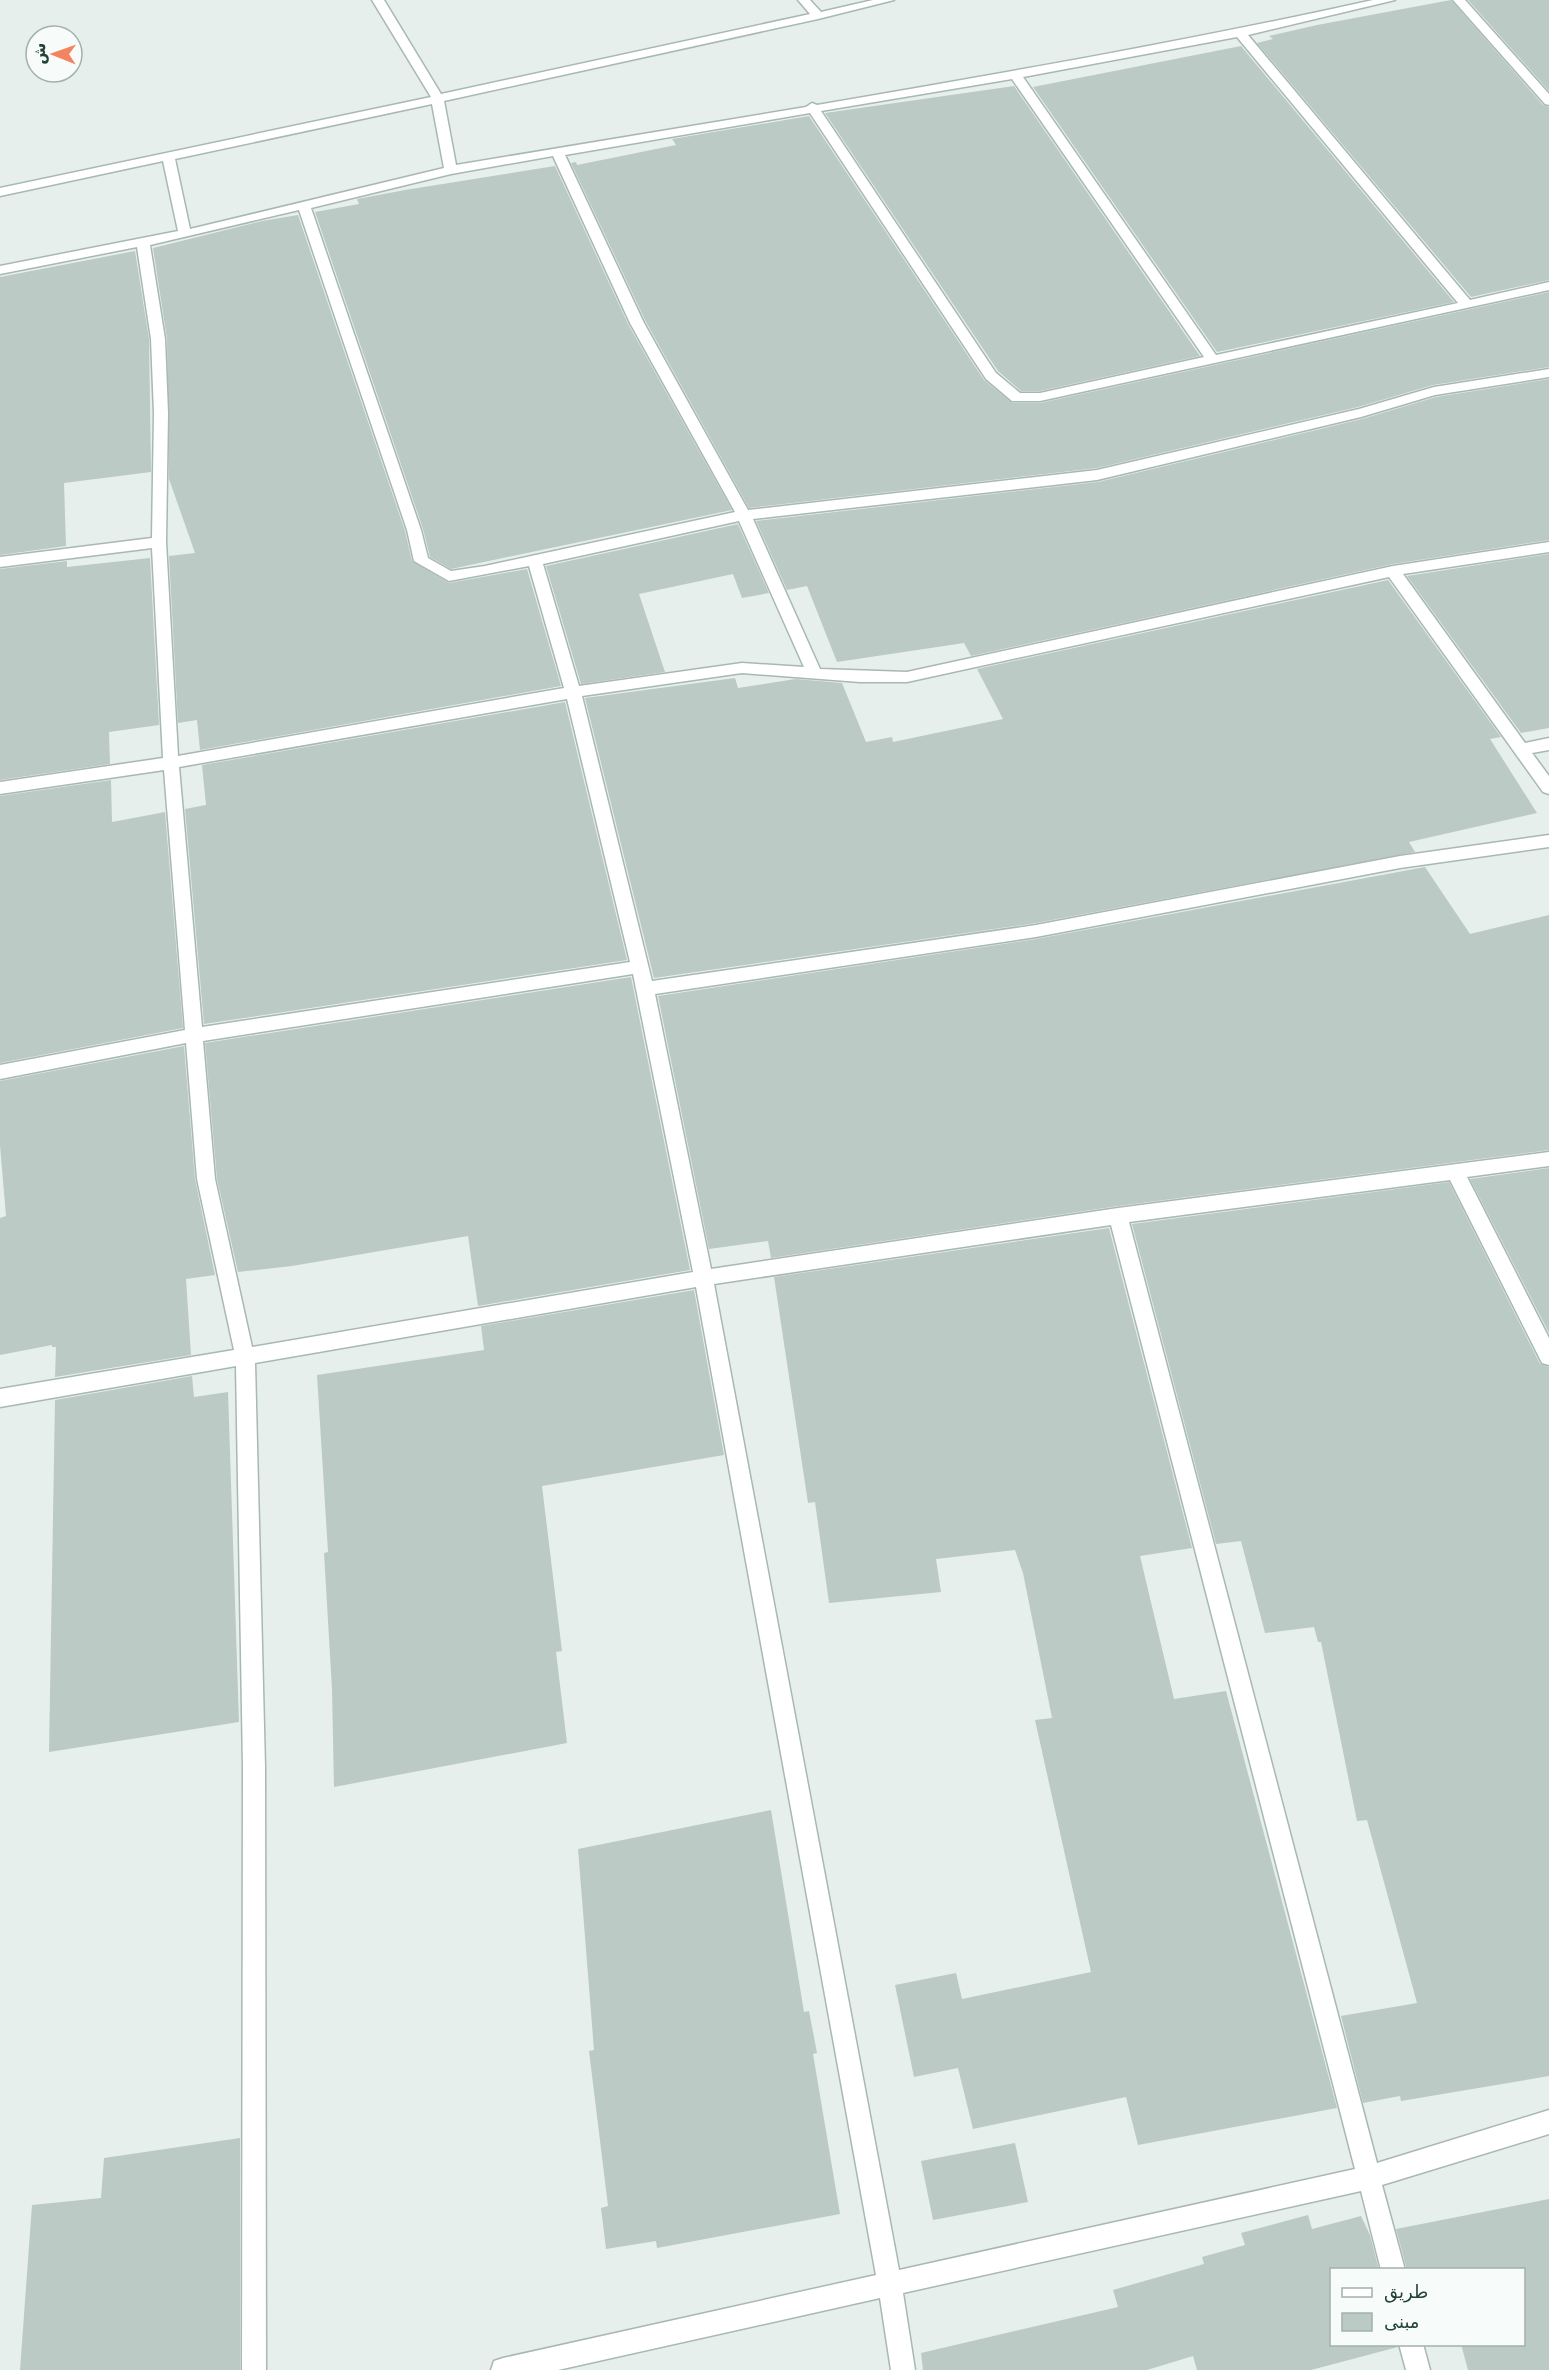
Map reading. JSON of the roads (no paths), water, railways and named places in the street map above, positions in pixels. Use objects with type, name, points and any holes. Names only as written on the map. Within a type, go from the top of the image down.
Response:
[{"type":"street","points":[[378,0],[437,97],[451,170]]},
{"type":"street","points":[[804,0],[818,16]]},
{"type":"street","points":[[0,192],[888,0]]},
{"type":"street","points":[[0,270],[185,234],[451,170],[812,107],[1015,75],[1240,33],[1389,0]]},
{"type":"street","points":[[1459,0],[1549,101]]},
{"type":"street","points":[[1240,33],[1467,305]]},
{"type":"street","points":[[1015,75],[1213,360]]},
{"type":"street","points":[[812,107],[991,376],[1017,398],[1040,397],[1549,286]]},
{"type":"street","points":[[558,153],[637,323],[744,515],[814,673]]},
{"type":"street","points":[[168,156],[185,234]]},
{"type":"street","points":[[304,206],[414,530],[421,561],[449,576],[485,571],[744,515],[1097,475],[1361,413],[1434,391],[1549,372]]},
{"type":"street","points":[[143,241],[158,339],[161,413],[159,542],[171,763],[206,1179],[245,1356],[254,1767],[254,2370]]},
{"type":"street","points":[[0,562],[159,542]]},
{"type":"street","points":[[0,788],[171,763],[573,692],[742,668],[860,677],[907,676],[1393,571],[1549,547]]},
{"type":"street","points":[[534,559],[573,692],[645,989],[704,1278],[890,2285],[903,2370]]},
{"type":"street","points":[[1393,571],[1549,788]]},
{"type":"street","points":[[1520,749],[1549,744]]},
{"type":"street","points":[[645,989],[1036,931],[1400,862],[1549,841]]},
{"type":"street","points":[[0,1072],[194,1035],[639,967]]},
{"type":"street","points":[[0,1398],[704,1278],[1118,1216],[1549,1159]]},
{"type":"street","points":[[1455,1171],[1549,1357]]},
{"type":"street","points":[[1118,1216],[1393,2268]]},
{"type":"street","points":[[503,2370],[1370,2177],[1549,2122]]},
{"type":"street","points":[[1412,2346],[1418,2370]]}]
